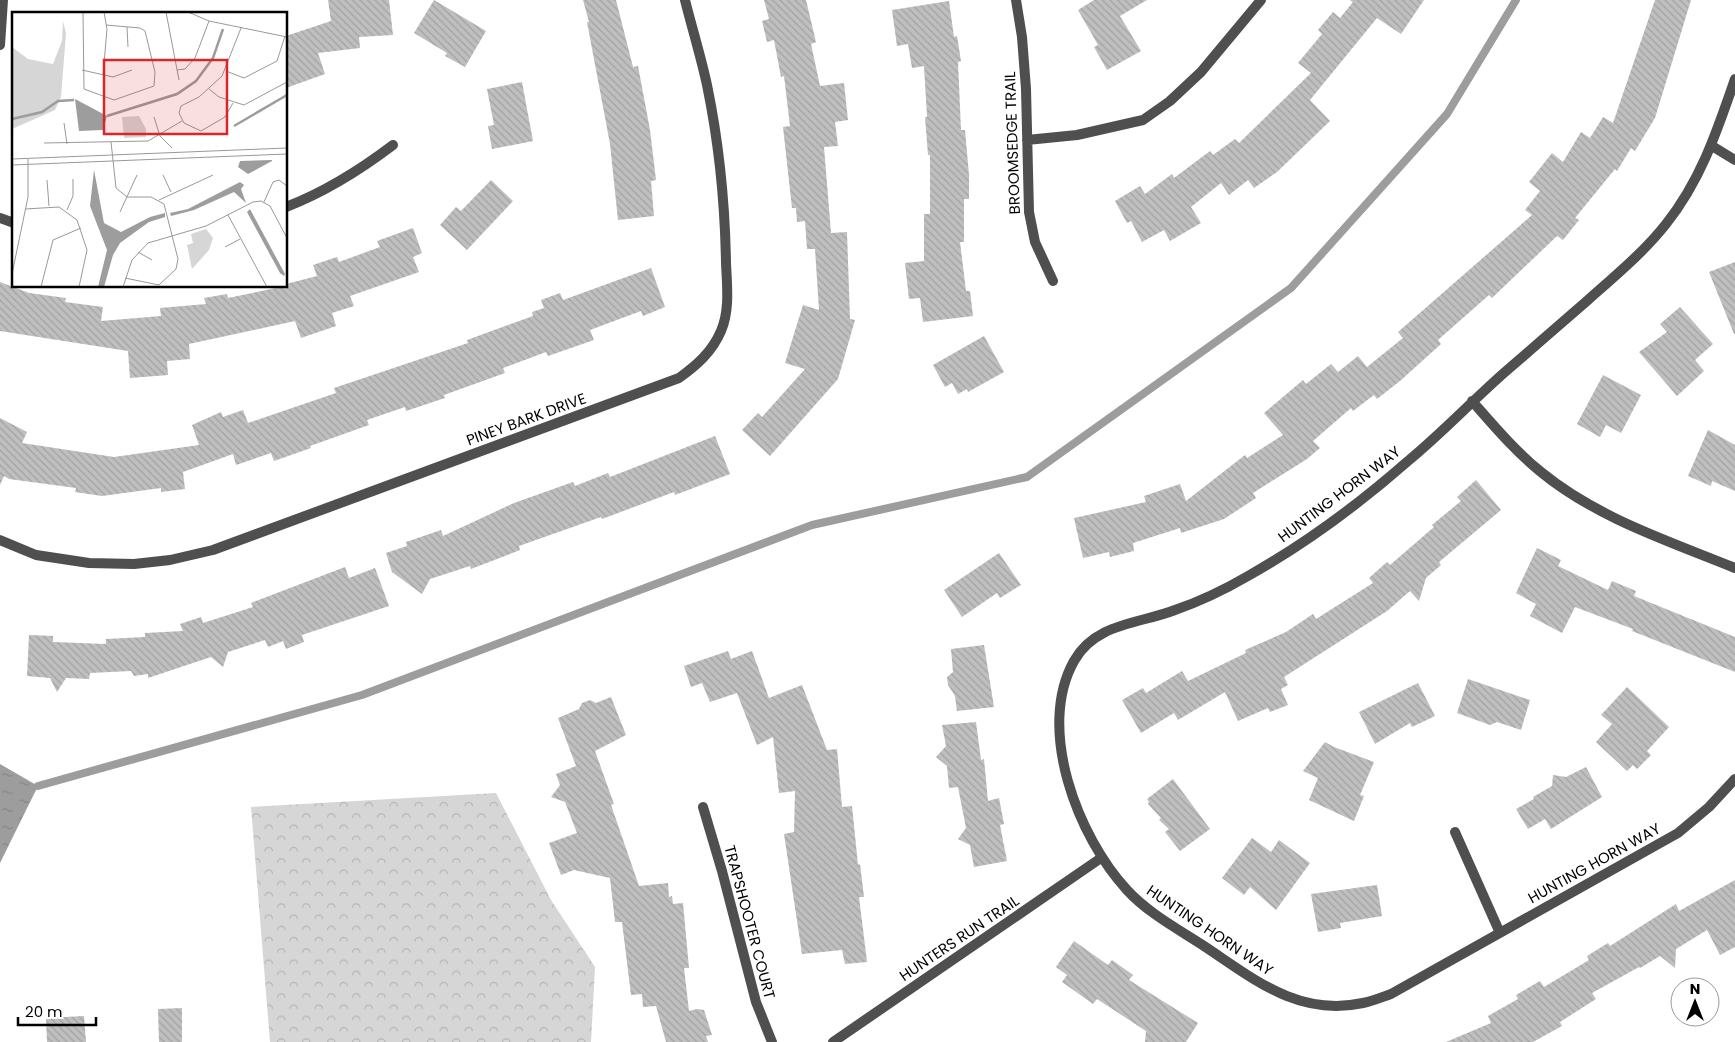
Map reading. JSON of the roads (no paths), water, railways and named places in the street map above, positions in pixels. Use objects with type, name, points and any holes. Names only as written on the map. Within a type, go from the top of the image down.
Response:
[{"type":"street","points":[[0,45],[2,0]]},
{"type":"street","name":"PINEY BARK DRIVE","points":[[0,540],[36,555],[89,564],[134,564],[170,560],[213,550],[679,378],[698,365],[713,347],[722,330],[728,307],[726,250],[720,168],[707,86],[685,0]]},
{"type":"street","name":"BROOMSEDGE TRAIL","points":[[1016,0],[1022,37],[1030,220],[1035,242],[1053,281]]},
{"type":"street","points":[[1027,140],[1076,135],[1143,120],[1170,101],[1201,72],[1261,0]]},
{"type":"street","name":"HUNTING HORN WAY","points":[[1735,79],[1712,146],[1690,190],[1666,225],[1621,271],[1472,401],[1409,461],[1332,522],[1263,568],[1217,594],[1171,612],[1119,626],[1104,632],[1087,644],[1074,661],[1064,687],[1059,716],[1060,746],[1072,794],[1084,828],[1101,858],[1128,892],[1150,910],[1270,990],[1298,1001],[1334,1006],[1363,1003],[1391,994],[1678,833],[1710,807],[1735,778]]},
{"type":"street","points":[[288,206],[325,190],[393,145]]},
{"type":"street","points":[[1712,146],[1735,160]]},
{"type":"street","points":[[1472,401],[1514,448],[1543,474],[1583,501],[1626,524],[1735,568]]},
{"type":"street","name":"TRAPSHOOTER COURT","points":[[703,808],[722,871],[756,1002],[772,1042]]},
{"type":"street","points":[[1455,832],[1500,933]]},
{"type":"street","name":"HUNTERS RUN TRAIL","points":[[834,1042],[1101,858]]},
{"type":"water","points":[[0,764],[38,786],[0,863]]},
{"type":"waterway","points":[[38,786],[362,695],[812,525],[1027,477],[1291,288],[1447,114],[1516,0]]}]
